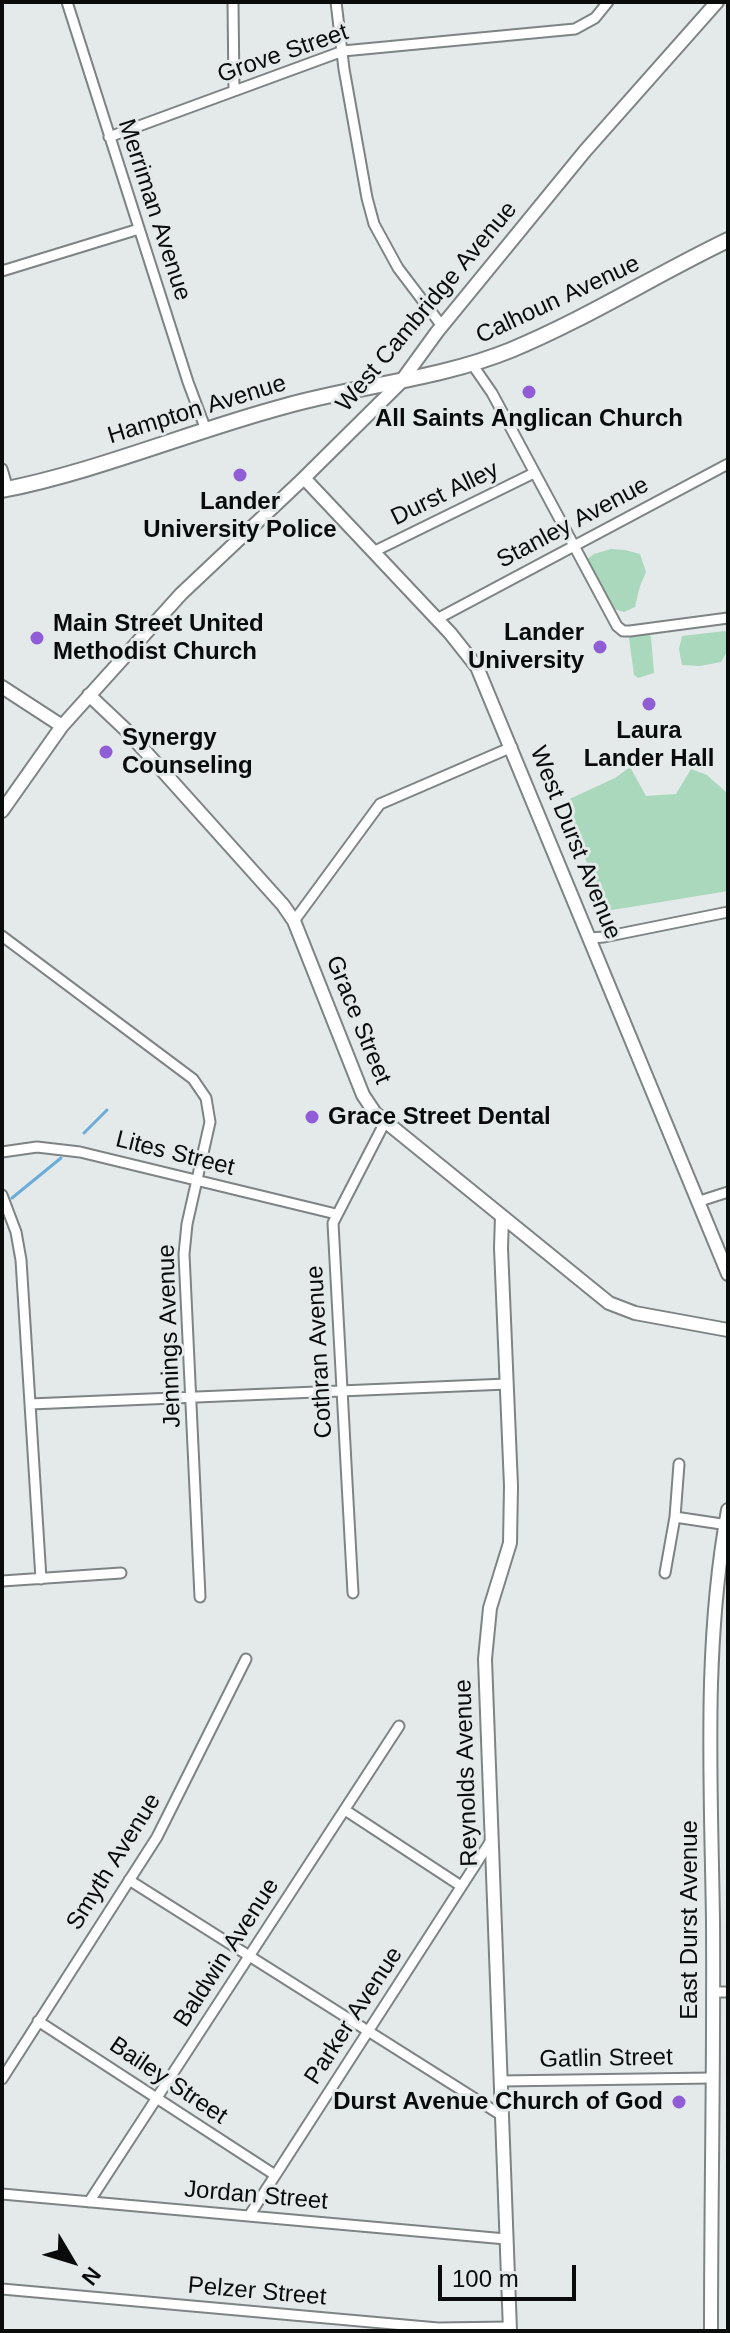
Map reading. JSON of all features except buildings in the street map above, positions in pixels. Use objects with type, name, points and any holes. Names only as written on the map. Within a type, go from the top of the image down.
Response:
[{"type":"main road","name":"West Cambridge Avenue","points":[[2,811],[62,726],[194,581],[400,383],[442,326],[585,151],[717,2]]},
{"type":"main road","name":"Calhoun Avenue","points":[[400,383],[472,364],[559,329],[726,245]]},
{"type":"main road","name":"Hampton Avenue","points":[[5,489],[329,395],[400,383]]},
{"type":"main road","name":"West Durst Avenue","points":[[304,478],[437,619],[477,667],[728,1274]]},
{"type":"main road","points":[[2,687],[62,726]]},
{"type":"main road","name":"Grace Street","points":[[89,695],[137,742],[294,921],[363,1095],[375,1113],[601,1298],[635,1313],[728,1330]]},
{"type":"main road","name":"Reynolds Avenue","points":[[502,1216],[510,1543],[490,1608],[485,1645],[510,2329]]},
{"type":"main road","name":"East Durst Avenue","points":[[711,2331],[711,1662],[716,1580],[728,1510]]},
{"type":"street","name":"Merriman Avenue","points":[[67,2],[206,430]]},
{"type":"street","points":[[233,2],[234,91]]},
{"type":"street","points":[[336,2],[367,198],[374,224],[398,268],[442,326]]},
{"type":"street","name":"Grove Street","points":[[109,137],[343,51],[575,29],[595,18],[608,2]]},
{"type":"street","points":[[2,271],[139,229]]},
{"type":"street","points":[[472,364],[492,393],[613,621],[623,631],[728,618]]},
{"type":"street","name":"Stanley Avenue","points":[[437,619],[728,464]]},
{"type":"street","points":[[2,469],[5,489]]},
{"type":"street","name":"Durst Alley","points":[[373,552],[534,473]]},
{"type":"street","points":[[294,921],[380,804],[512,747]]},
{"type":"street","points":[[590,938],[728,912]]},
{"type":"street","name":"Jennings Avenue","points":[[2,936],[196,1082],[206,1098],[210,1118],[187,1224],[184,1254],[200,1597]]},
{"type":"street","name":"Cothran Avenue","points":[[353,1593],[333,1223],[385,1122]]},
{"type":"street","name":"Lites Street","points":[[2,1152],[37,1147],[57,1148],[336,1214]]},
{"type":"street","points":[[697,1202],[728,1192]]},
{"type":"street","points":[[2,1195],[16,1232],[21,1260],[41,1579]]},
{"type":"street","points":[[30,1404],[507,1384]]},
{"type":"street","points":[[665,1573],[675,1517],[679,1464]]},
{"type":"street","points":[[675,1517],[727,1525]]},
{"type":"street","points":[[2,1581],[121,1573]]},
{"type":"street","name":"Smyth Avenue","points":[[2,2079],[167,1820],[246,1659]]},
{"type":"street","name":"Baldwin Avenue","points":[[89,2202],[399,1726]]},
{"type":"street","points":[[345,1810],[461,1886]]},
{"type":"street","name":"Parker Avenue","points":[[249,2216],[492,1839]]},
{"type":"street","points":[[129,1880],[501,2115]]},
{"type":"street","points":[[713,1992],[728,1992]]},
{"type":"street","name":"Bailey Street","points":[[38,2021],[275,2175]]},
{"type":"street","name":"Gatlin Street","points":[[500,2081],[712,2078]]},
{"type":"street","name":"Jordan Street","points":[[2,2194],[506,2239]]},
{"type":"street","name":"Pelzer Street","points":[[2,2289],[438,2328],[510,2329]]},
{"type":"green space","points":[[611,549],[640,554],[646,572],[635,607],[624,612],[611,608],[585,561],[594,554]]},
{"type":"green space","points":[[725,631],[728,634],[728,650],[721,662],[682,665],[679,649],[682,636]]},
{"type":"green space","points":[[648,633],[654,673],[638,678],[634,675],[629,638],[630,635]]},
{"type":"green space","points":[[630,767],[646,796],[676,794],[691,769],[707,775],[728,794],[728,891],[606,911],[563,802],[615,778]]},
{"type":"waterway","points":[[84,1133],[107,1110]]},
{"type":"waterway","points":[[12,1198],[61,1158]]},
{"type":"place","name":"All Saints Anglican Church","points":[[529,392]]},
{"type":"place","name":"Lander University Police","points":[[240,475]]},
{"type":"place","name":"Main Street United Methodist Church","points":[[37,638]]},
{"type":"place","name":"Lander University","points":[[600,647]]},
{"type":"place","name":"Laura Lander Hall","points":[[649,704]]},
{"type":"place","name":"Synergy Counseling","points":[[106,752]]},
{"type":"place","name":"Grace Street Dental","points":[[312,1117]]},
{"type":"place","name":"Durst Avenue Church of God","points":[[679,2102]]}]
